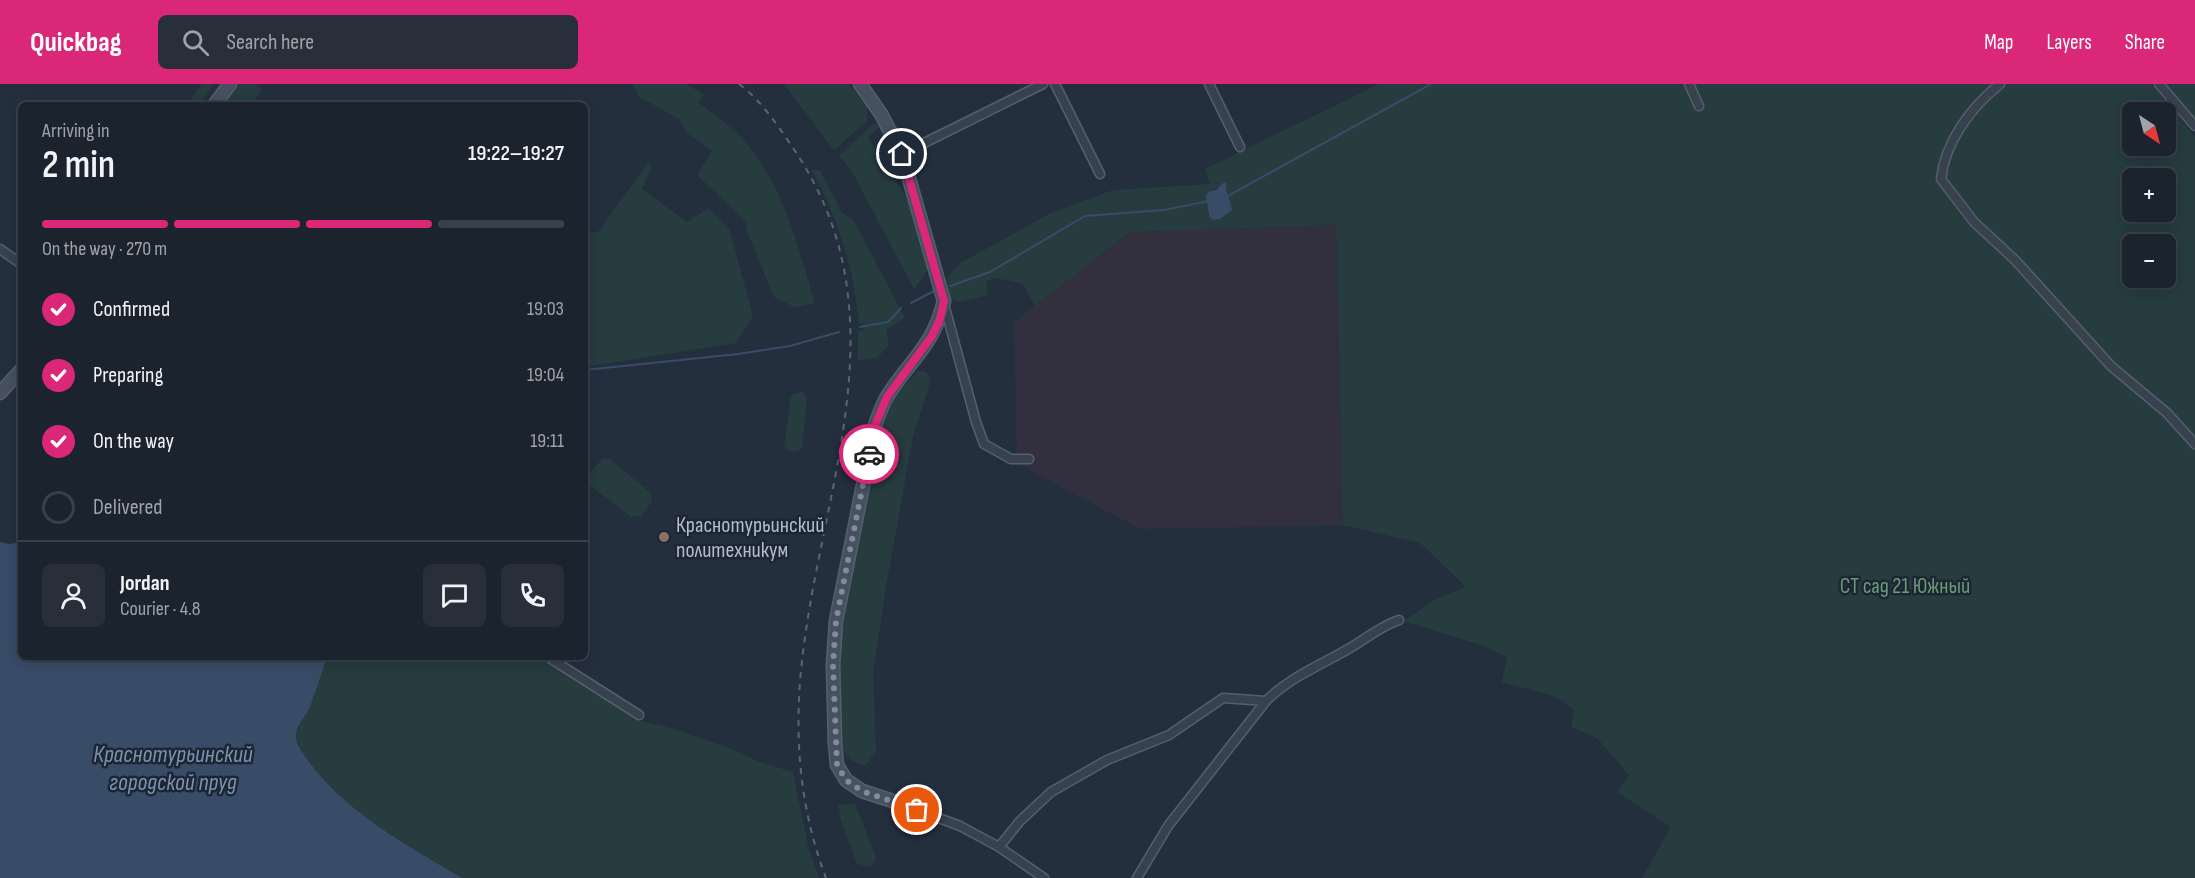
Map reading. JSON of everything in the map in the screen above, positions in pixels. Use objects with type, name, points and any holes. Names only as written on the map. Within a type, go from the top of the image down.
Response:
[{"type":"street","points":[[216,102],[230,84]]},
{"type":"street","points":[[860,84],[881,114],[902,154],[984,444],[1011,459],[1029,459]]},
{"type":"street","points":[[902,154],[1043,84]]},
{"type":"street","points":[[1055,84],[1100,174]]},
{"type":"street","points":[[1209,84],[1240,147]]},
{"type":"street","points":[[1689,84],[1699,106]]},
{"type":"street","points":[[2000,84],[1989,92],[1965,118],[1943,163],[1941,179],[1974,222],[2015,260],[2111,366],[2167,413],[2195,444]]},
{"type":"street","points":[[2159,84],[2195,126]]},
{"type":"street","points":[[0,249],[18,262]]},
{"type":"street","points":[[944,301],[940,319],[932,336],[887,397],[875,425],[836,621],[833,665],[837,765],[846,780],[862,791],[960,826],[999,847],[1044,878]]},
{"type":"street","points":[[0,393],[18,373]]},
{"type":"street","points":[[1137,878],[1168,826],[1277,689],[1327,662],[1387,624],[1400,620]]},
{"type":"street","points":[[553,660],[639,714]]},
{"type":"street","points":[[999,847],[1020,821],[1051,792],[1107,760],[1169,735],[1223,698],[1266,700]]},
{"type":"shaded area","points":[[1336,225],[1343,525],[1140,529],[1017,463],[1014,322],[1130,232]]},
{"type":"green space","points":[[202,84],[214,84],[201,102],[189,102]]},
{"type":"green space","points":[[236,84],[254,84],[262,90],[253,102],[223,102]]},
{"type":"green space","points":[[633,84],[687,84],[704,95],[698,102],[730,127],[747,144],[760,161],[781,200],[815,303],[794,307],[774,297],[746,229],[747,223],[697,175],[712,151],[687,133],[679,119],[638,96]]},
{"type":"green space","points":[[784,84],[849,84],[867,107],[867,121],[834,150]]},
{"type":"green space","name":"СТ сад 21 Южный","points":[[1379,84],[2152,84],[2167,102],[2122,102],[2122,156],[2176,156],[2176,114],[2195,137],[2195,878],[1642,878],[1671,827],[1617,792],[1629,775],[1597,738],[1571,727],[1574,710],[1564,701],[1550,695],[1502,682],[1507,657],[1484,646],[1404,621],[1436,599],[1466,587],[1420,543],[1343,525],[1336,225],[1130,232],[1035,306],[1022,283],[995,278],[986,281],[988,295],[960,302],[950,299],[947,278],[960,263],[1051,213],[1113,190],[1210,184],[1205,169]],"holes":[[[1218,187],[1225,190],[1227,194],[1209,216],[1206,196]]]},
{"type":"green space","points":[[2163,84],[2195,84],[2195,122]]},
{"type":"green space","points":[[875,123],[879,127],[868,138],[907,199],[926,259],[927,271],[914,289],[850,168],[839,156]]},
{"type":"green space","points":[[648,163],[652,166],[642,189],[687,222],[708,208],[729,228],[753,316],[736,343],[588,367],[588,231],[597,233]]},
{"type":"green space","points":[[812,170],[820,170],[842,213],[853,219],[905,318],[886,330],[889,345],[877,358],[858,360],[858,331],[865,329],[863,323],[859,323],[853,281],[837,226]]},
{"type":"green space","points":[[919,371],[926,372],[931,380],[913,436],[886,587],[873,673],[876,752],[866,765],[851,760],[841,747],[839,663],[844,621],[882,418],[898,391]]},
{"type":"green space","points":[[802,391],[807,398],[802,449],[791,452],[784,447],[791,395]]},
{"type":"green space","points":[[603,458],[611,460],[652,494],[652,501],[642,516],[631,517],[588,484],[588,475]]},
{"type":"green space","points":[[326,660],[542,660],[634,719],[671,728],[793,772],[809,850],[819,878],[462,878],[400,841],[360,813],[325,781],[309,762],[297,741],[297,730],[309,709]]},
{"type":"green space","points":[[855,804],[876,857],[871,867],[857,864],[841,821],[838,805]]},
{"type":"water","points":[[1226,183],[1232,210],[1220,219],[1213,220],[1209,216],[1206,196],[1208,192],[1216,190]]},
{"type":"water","name":"Краснотурьинский городской пруд","points":[[0,542],[18,543],[18,660],[326,660],[309,709],[297,730],[297,741],[301,750],[325,781],[360,813],[400,841],[462,878],[0,878]]},
{"type":"waterway","points":[[1226,197],[1431,84]]},
{"type":"waterway","points":[[950,286],[990,272],[1085,216],[1164,210],[1209,201]]},
{"type":"waterway","points":[[911,303],[934,291]]},
{"type":"waterway","points":[[860,327],[888,322],[901,308]]},
{"type":"waterway","points":[[588,370],[738,354],[790,346],[839,332]]},
{"type":"railway","points":[[739,84],[763,107],[797,154],[830,218],[846,282],[850,348],[845,414],[808,615],[799,707],[802,782],[811,830],[826,878]]},
{"type":"way so far","points":[[869,454],[836,621],[833,665],[834,743],[837,765],[846,780],[862,791],[917,810]]},
{"type":"place","name":"Краснотурьинский политехникум","points":[[664,537]]},
{"type":"route","points":[[869,454],[881,408],[894,385],[932,336],[940,319],[944,301],[902,154]]}]
